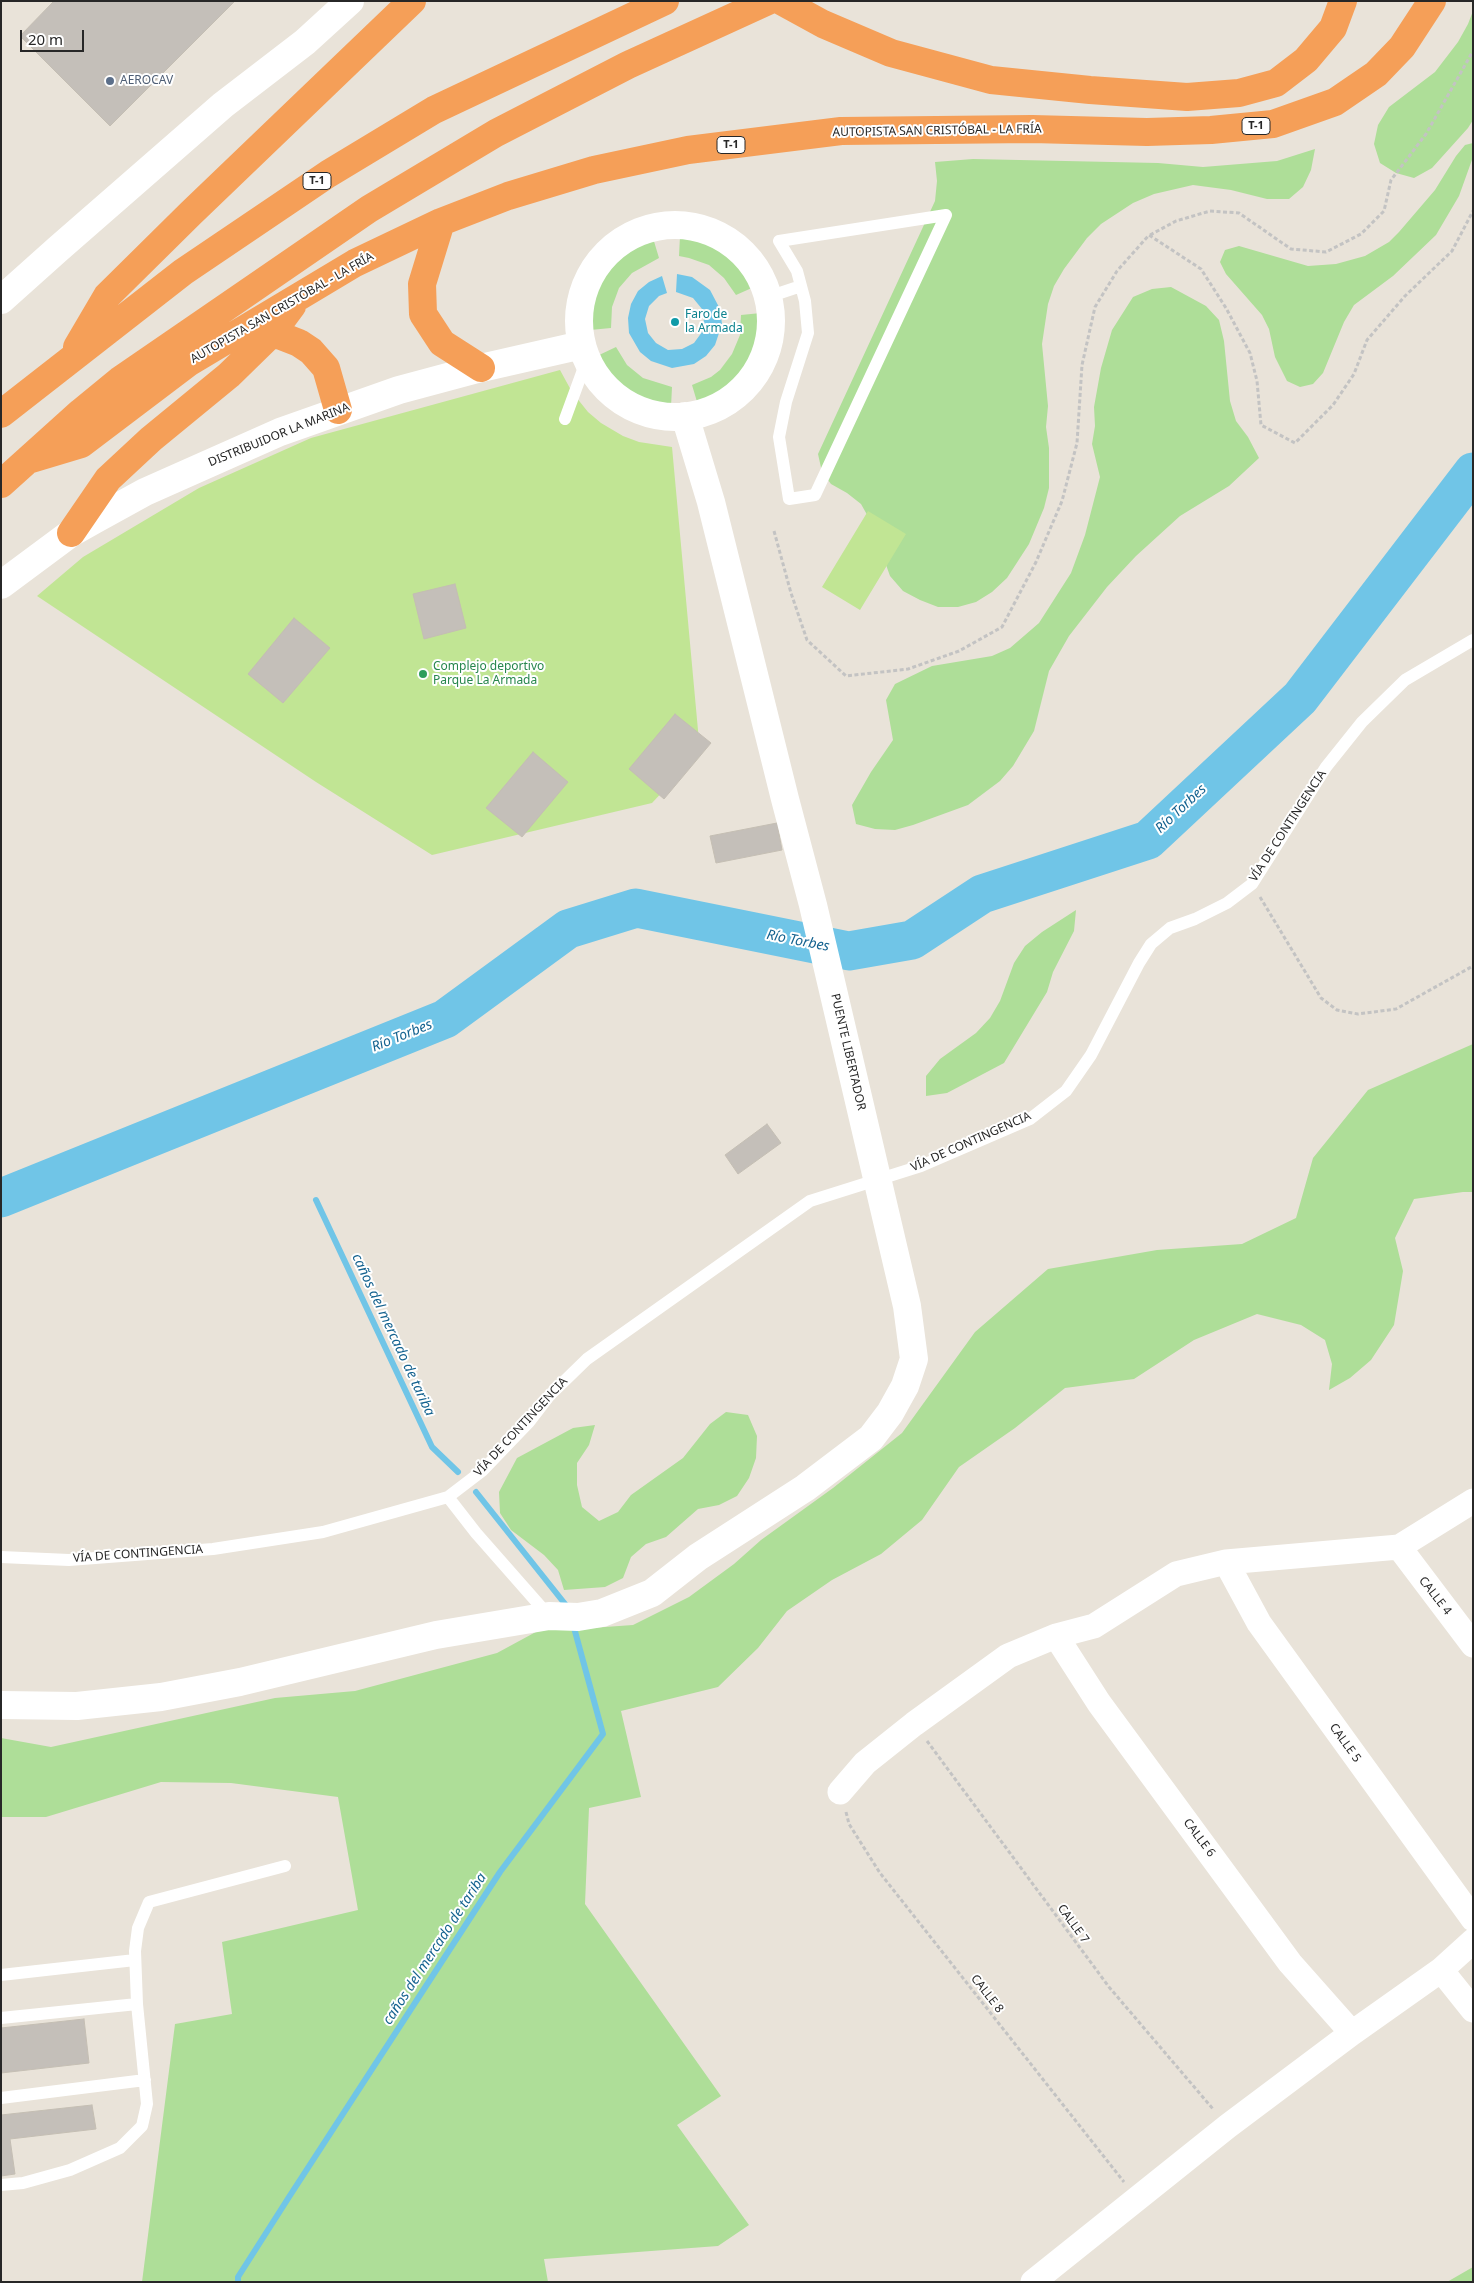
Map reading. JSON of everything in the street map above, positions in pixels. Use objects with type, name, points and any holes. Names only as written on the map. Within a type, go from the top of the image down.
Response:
[{"type":"highway","points":[[70,360],[107,296],[191,212],[412,1]]},
{"type":"highway","name":"T-1","points":[[1,414],[183,272],[328,174],[434,110],[665,1]]},
{"type":"highway","points":[[31,458],[120,380],[369,209],[496,133],[628,65],[768,1]]},
{"type":"highway","points":[[781,1],[823,24],[891,53],[991,80],[1187,97],[1239,93],[1276,83],[1306,60],[1333,28],[1343,1]]},
{"type":"highway","name":"AUTOPISTA SAN CRISTÓBAL - LA FRÍA","points":[[1,484],[31,458],[81,444],[188,363],[355,263],[441,222],[508,196],[594,170],[688,150],[841,131],[1032,129],[1156,131],[1211,130],[1273,124],[1335,102],[1376,74],[1402,47],[1432,1]]},
{"type":"highway","points":[[441,222],[422,284],[423,314],[442,343],[481,368]]},
{"type":"highway","points":[[72,533],[108,479],[151,439],[229,375],[272,333],[297,298]]},
{"type":"highway","points":[[246,327],[272,333],[299,343],[311,351],[326,368],[338,410]]},
{"type":"street","points":[[1,300],[223,105],[306,42],[350,1]]},
{"type":"street","points":[[687,226],[723,238],[751,263],[763,283],[768,297],[771,327],[764,356],[758,369],[739,393],[714,409],[685,416],[655,415],[627,404],[603,385],[584,352],[579,330],[580,308],[585,286],[610,249],[622,240],[650,228],[687,226]]},
{"type":"street","name":"DISTRIBUIDOR LA MARINA","points":[[1,585],[72,533],[145,492],[213,460],[280,432],[399,390],[481,368],[584,352]]},
{"type":"street","name":"PUENTE LIBERTADOR","points":[[1,1705],[77,1706],[161,1697],[259,1678],[436,1634],[550,1616],[578,1617],[602,1613],[652,1593],[698,1557],[805,1488],[871,1438],[890,1413],[905,1386],[914,1359],[907,1306],[814,905],[785,799],[711,502],[685,416]]},
{"type":"street","points":[[840,1792],[865,1763],[914,1724],[1008,1656],[1056,1636],[1094,1626],[1176,1574],[1226,1562],[1398,1547],[1473,1501]]},
{"type":"street","name":"CALLE 4","points":[[1398,1547],[1473,1645]]},
{"type":"street","name":"CALLE 5","points":[[1226,1562],[1259,1623],[1473,1919]]},
{"type":"street","name":"CALLE 6","points":[[1056,1636],[1099,1702],[1290,1963],[1352,2033]]},
{"type":"street","points":[[1033,2282],[1228,2126],[1352,2033],[1441,1970],[1473,1941]]},
{"type":"street","points":[[1441,1970],[1473,2010]]},
{"type":"lane","points":[[946,215],[815,495],[789,499],[779,437],[786,402],[808,333],[805,301],[801,286],[796,271],[779,241],[946,215]]},
{"type":"lane","points":[[768,297],[801,286]]},
{"type":"lane","points":[[566,420],[584,352]]},
{"type":"lane","name":"VÍA DE CONTINGENCIA","points":[[1,1557],[69,1560],[213,1549],[323,1532],[448,1497],[482,1471],[528,1422],[549,1396],[586,1359],[810,1201],[921,1166],[1030,1119],[1066,1091],[1091,1055],[1139,963],[1151,944],[1170,928],[1195,919],[1227,903],[1252,884],[1326,766],[1362,722],[1404,680],[1473,640]]},
{"type":"lane","points":[[448,1497],[476,1534],[550,1616]]},
{"type":"lane","points":[[1,2185],[23,2182],[70,2170],[120,2148],[142,2126],[147,2104],[137,2004],[135,1960],[138,1928],[149,1902],[285,1866]]},
{"type":"lane","points":[[1,1975],[135,1960]]},
{"type":"lane","points":[[1,2018],[137,2004]]},
{"type":"lane","points":[[1,2098],[145,2080]]},
{"type":"path","points":[[774,530],[791,593],[808,640],[846,676],[908,669],[959,651],[1002,627],[1036,562],[1062,501],[1077,443],[1082,366],[1095,308],[1117,271],[1149,236],[1176,221],[1210,211],[1239,213],[1291,249],[1326,252],[1361,234],[1384,210],[1391,180],[1426,134],[1473,51]]},
{"type":"path","points":[[1149,236],[1202,269],[1250,353],[1257,381],[1261,425],[1294,443],[1333,405],[1354,374],[1367,340],[1405,296],[1452,251],[1473,211]]},
{"type":"path","points":[[1252,884],[1321,998],[1337,1010],[1358,1014],[1396,1009],[1473,966]]},
{"type":"path","name":"CALLE 7","points":[[914,1724],[1109,1988],[1228,2126]]},
{"type":"path","name":"CALLE 8","points":[[840,1792],[849,1824],[880,1873],[1136,2198]]},
{"type":"green space","points":[[1473,11],[1473,120],[1432,168],[1414,178],[1396,173],[1380,163],[1374,144],[1378,125],[1389,107],[1435,72],[1458,42]]},
{"type":"green space","points":[[1473,143],[1473,157],[1459,196],[1436,235],[1393,276],[1354,305],[1344,322],[1323,373],[1313,384],[1300,387],[1287,381],[1275,357],[1269,329],[1262,315],[1226,274],[1220,262],[1225,250],[1239,246],[1308,266],[1336,264],[1365,256],[1389,242],[1399,232],[1435,190],[1465,145]]},
{"type":"green space","points":[[1315,149],[1311,170],[1303,187],[1289,199],[1267,199],[1231,190],[1193,185],[1154,194],[1133,203],[1101,224],[1087,238],[1064,269],[1054,286],[1048,304],[1042,344],[1048,406],[1046,427],[1049,448],[1049,488],[1044,508],[1029,544],[1007,578],[992,592],[976,602],[958,607],[938,607],[903,591],[890,576],[870,520],[861,504],[831,484],[822,472],[818,454],[935,201],[937,181],[935,162],[973,159],[1158,163],[1203,167],[1277,161]]},
{"type":"green space","points":[[680,236],[707,241],[730,255],[748,275],[754,287],[736,295],[724,278],[709,265],[679,256]]},
{"type":"green space","points":[[653,238],[659,258],[632,273],[619,288],[612,307],[611,328],[590,330],[591,303],[601,278],[618,257],[629,249]]},
{"type":"green space","points":[[1171,287],[1206,306],[1219,320],[1224,341],[1230,401],[1236,421],[1248,437],[1259,458],[1229,486],[1180,516],[1136,556],[1107,587],[1069,636],[1049,671],[1034,731],[1013,766],[1000,781],[968,805],[913,825],[895,830],[875,829],[856,824],[852,805],[871,772],[893,740],[886,700],[895,684],[932,666],[992,656],[1010,648],[1039,623],[1071,573],[1085,535],[1100,477],[1092,444],[1095,426],[1094,407],[1101,368],[1112,330],[1133,297],[1152,289]]},
{"type":"green space","points":[[761,313],[762,326],[756,353],[743,376],[723,394],[698,405],[692,385],[711,377],[720,370],[732,354],[740,335],[741,315]]},
{"type":"green space","points":[[616,347],[627,365],[643,378],[672,387],[671,407],[645,401],[621,388],[597,356]]},
{"type":"green space","name":"Complejo deportivo Parque La Armada","points":[[560,370],[572,392],[588,412],[601,423],[623,436],[639,442],[672,447],[700,752],[652,803],[432,855],[316,782],[37,596],[83,557],[199,488],[311,438]]},
{"type":"green space","points":[[868,511],[906,534],[860,610],[822,587]]},
{"type":"green space","points":[[1076,910],[1074,931],[1053,972],[1047,992],[1004,1063],[947,1093],[926,1096],[926,1076],[940,1059],[976,1033],[990,1018],[1000,1001],[1014,963],[1025,946],[1042,932]]},
{"type":"green space","points":[[1473,1044],[1473,1192],[1414,1199],[1395,1238],[1403,1271],[1394,1325],[1371,1360],[1350,1378],[1329,1390],[1332,1364],[1325,1340],[1301,1325],[1257,1314],[1194,1340],[1134,1379],[1065,1388],[1015,1428],[959,1467],[922,1520],[881,1554],[832,1580],[787,1611],[758,1648],[718,1687],[621,1711],[641,1797],[589,1808],[585,1904],[721,2096],[677,2125],[749,2225],[718,2246],[544,2259],[548,2282],[142,2282],[175,2024],[232,2014],[222,1942],[358,1910],[338,1797],[231,1783],[161,1782],[46,1817],[1,1817],[1,1738],[51,1747],[275,1698],[355,1691],[497,1653],[545,1627],[591,1628],[633,1625],[689,1597],[902,1433],[975,1332],[1048,1269],[1157,1250],[1242,1244],[1296,1218],[1313,1158],[1368,1090]]},
{"type":"green space","points":[[726,1412],[748,1415],[757,1436],[756,1458],[749,1478],[737,1496],[719,1505],[698,1509],[666,1537],[646,1544],[631,1557],[623,1578],[605,1587],[564,1590],[558,1570],[544,1555],[511,1530],[500,1513],[499,1492],[517,1458],[573,1428],[595,1425],[589,1445],[577,1463],[577,1485],[582,1507],[599,1521],[618,1512],[631,1495],[683,1458],[710,1424]]},
{"type":"green space","points":[[1473,2267],[1473,2282],[1447,2282]]},
{"type":"water","points":[[677,274],[692,277],[710,290],[720,309],[722,324],[715,345],[706,356],[694,364],[672,368],[651,361],[640,352],[629,333],[628,318],[631,304],[638,291],[649,282],[662,276],[667,293],[659,296],[649,306],[645,319],[648,333],[656,343],[668,350],[682,349],[694,343],[702,332],[704,318],[702,309],[693,298],[676,292]]},
{"type":"building","name":"AEROCAV","points":[[54,1],[235,1],[110,126],[20,36]]},
{"type":"building","points":[[455,584],[466,628],[424,639],[413,594]]},
{"type":"building","points":[[294,618],[330,648],[283,703],[248,674]]},
{"type":"building","points":[[675,714],[711,743],[664,799],[629,769]]},
{"type":"building","points":[[533,752],[568,782],[522,837],[486,808]]},
{"type":"building","points":[[777,823],[782,850],[716,863],[710,836]]},
{"type":"building","points":[[767,1124],[781,1143],[738,1174],[725,1155]]},
{"type":"building","points":[[84,2019],[89,2063],[1,2073],[1,2028]]},
{"type":"building","points":[[92,2105],[96,2129],[10,2139],[15,2174],[1,2176],[1,2115]]},
{"type":"waterway","name":"Río Torbes","points":[[1,1198],[445,1019],[568,929],[636,908],[849,951],[912,940],[982,894],[1148,840],[1300,698],[1473,472]]},
{"type":"waterway","name":"caños del mercado de tariba","points":[[316,1200],[432,1447],[458,1472]]},
{"type":"waterway","name":"caños del mercado de tariba","points":[[476,1492],[569,1609]]},
{"type":"waterway","name":"caños del mercado de tariba","points":[[238,2282],[238,2277],[289,2197],[500,1872],[603,1734],[573,1624]]},
{"type":"place","name":"AEROCAV","points":[[110,81]]},
{"type":"place","name":"Faro de la Armada","points":[[675,322]]},
{"type":"place","name":"Complejo deportivo Parque La Armada","points":[[423,674]]}]
